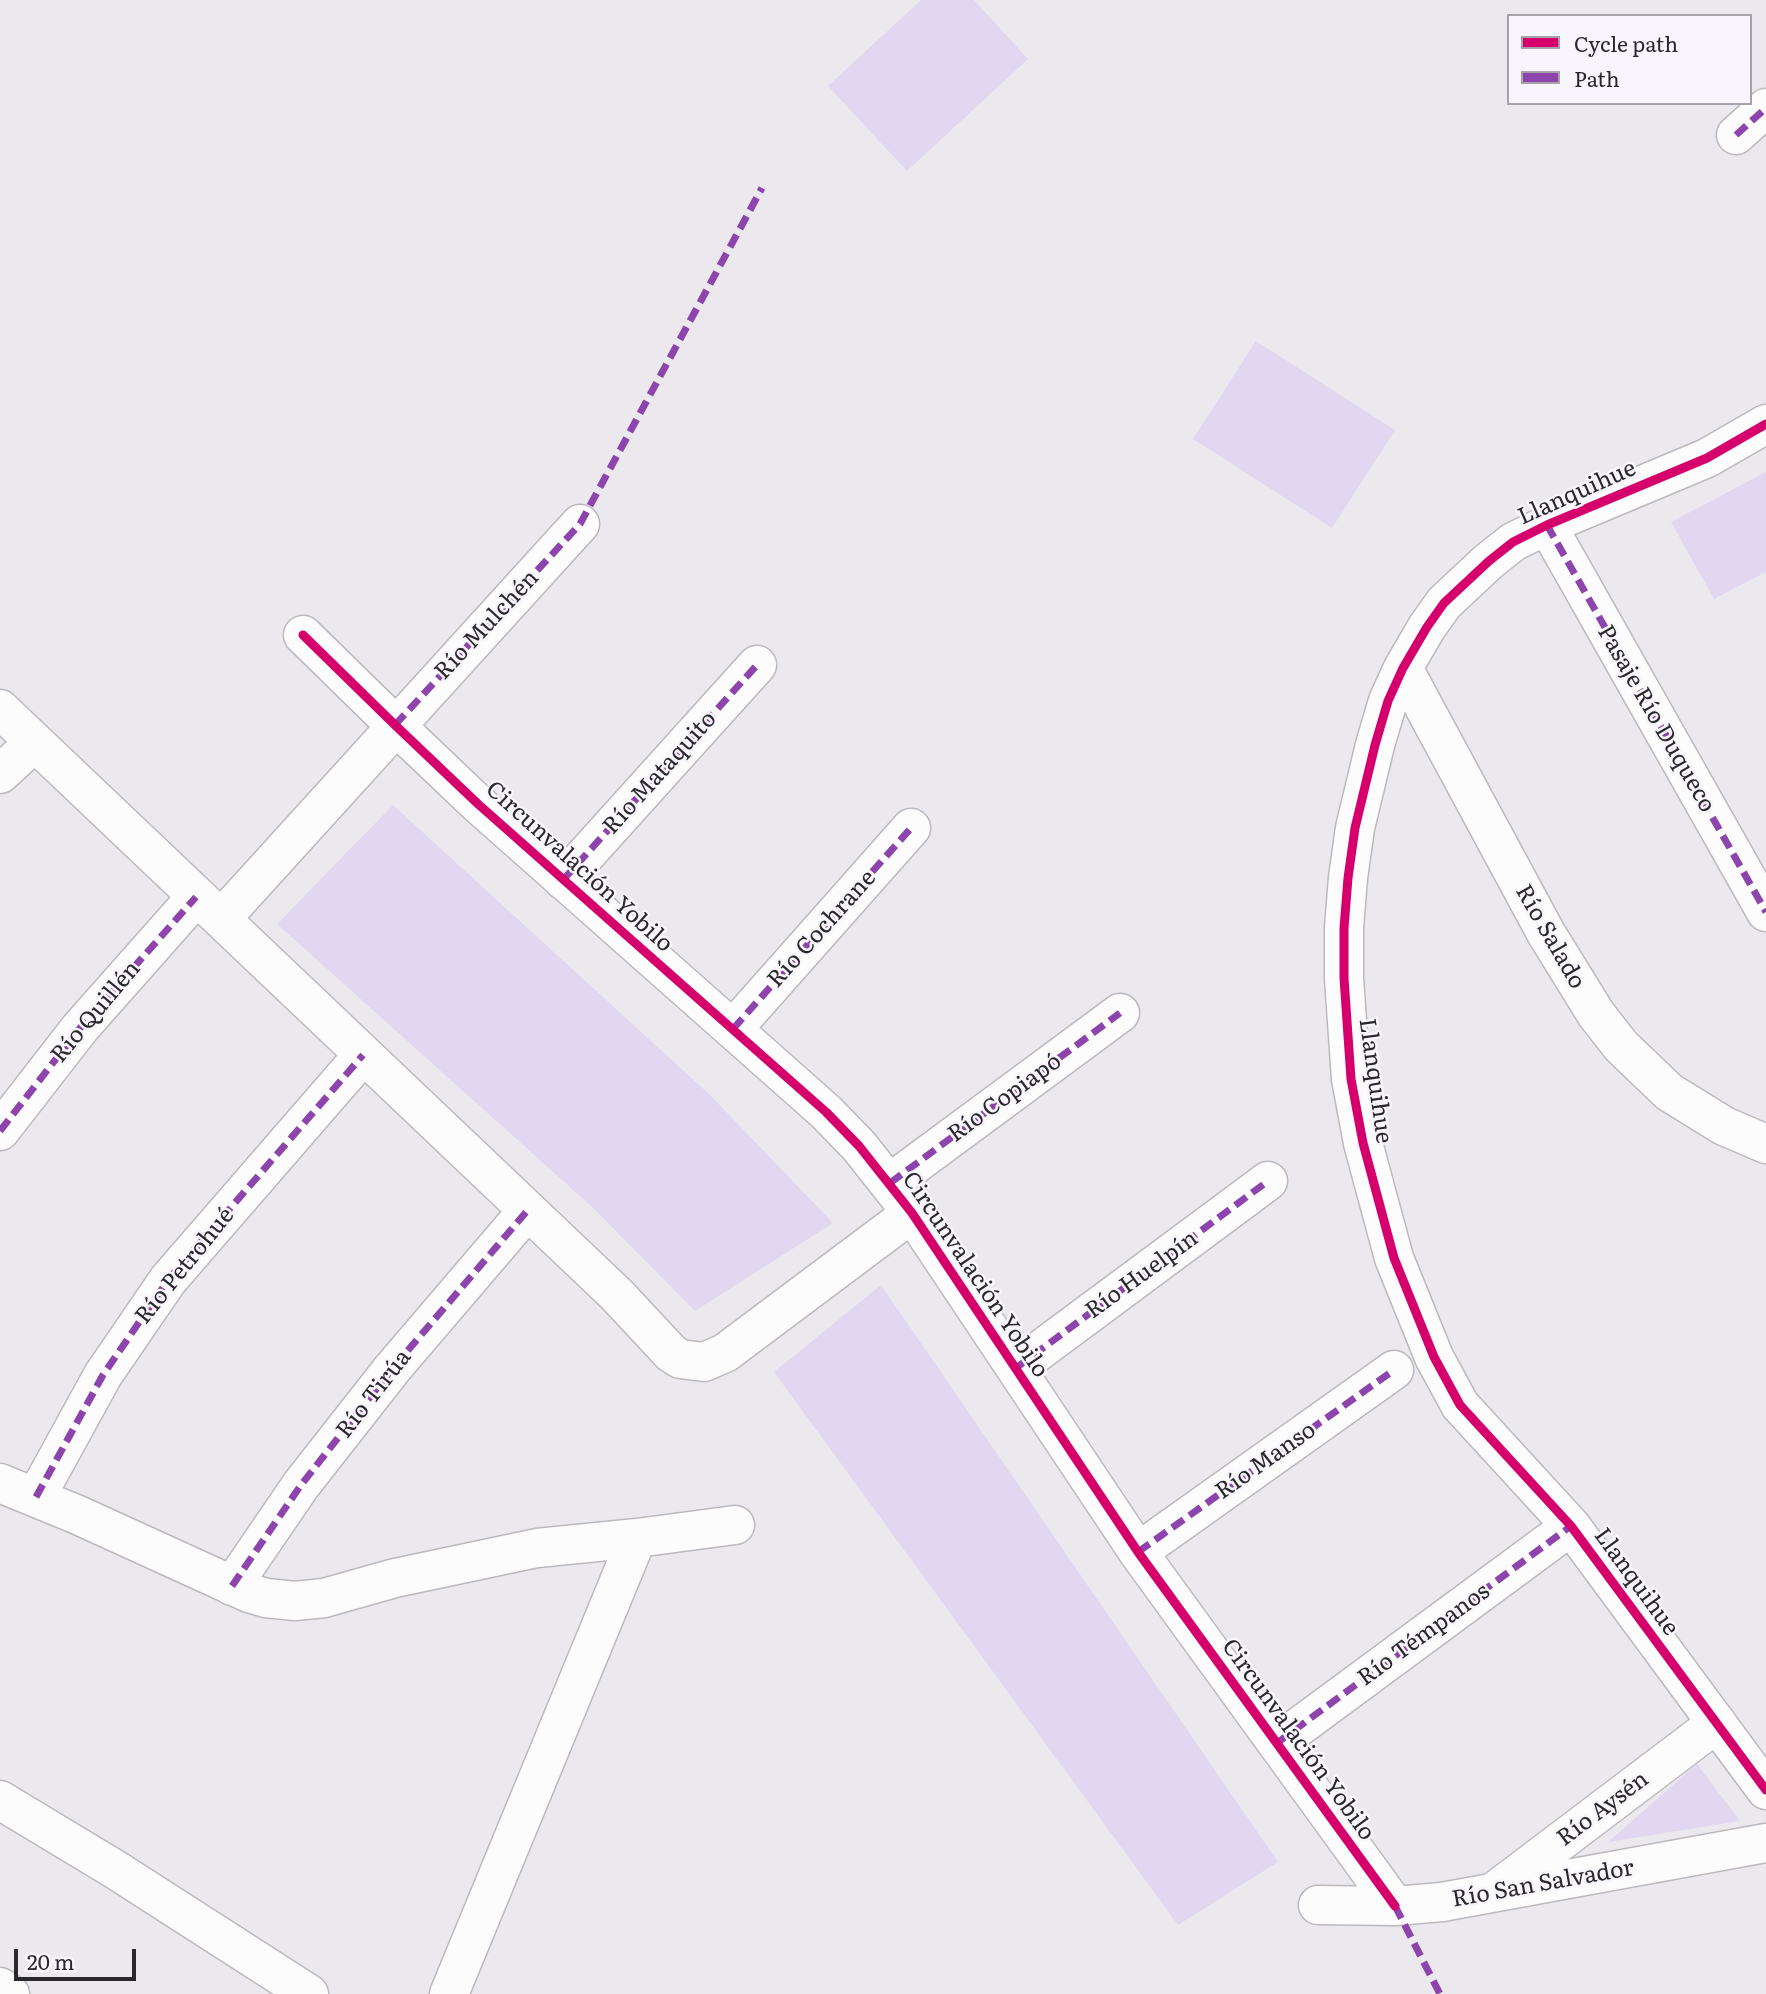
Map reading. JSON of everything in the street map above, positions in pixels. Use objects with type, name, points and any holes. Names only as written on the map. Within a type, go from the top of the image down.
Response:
[{"type":"street","points":[[1737,135],[1766,108]]},
{"type":"street","name":"Llanquihue","points":[[1766,424],[1707,458],[1513,542],[1463,583],[1444,603],[1403,668],[1388,701],[1355,828],[1344,940],[1346,1029],[1363,1143],[1394,1258],[1417,1319],[1447,1381],[1460,1405],[1571,1526],[1766,1790]]},
{"type":"street","name":"Río Mulchén","points":[[395,725],[580,524]]},
{"type":"street","name":"Pasaje Río Duqueco","points":[[1547,525],[1766,912]]},
{"type":"street","name":"Circunvalación Yobilo","points":[[303,635],[395,725],[563,880],[826,1112],[859,1146],[912,1213],[1138,1552],[1395,1906]]},
{"type":"street","name":"Río Mataquito","points":[[563,880],[757,665]]},
{"type":"street","name":"Río Salado","points":[[1403,668],[1546,933],[1595,1014],[1621,1046],[1669,1092],[1696,1111],[1766,1144]]},
{"type":"street","name":"Circunvalación Yobilo","points":[[0,709],[617,1295],[671,1353],[680,1359],[704,1362],[725,1353],[912,1213]]},
{"type":"street","points":[[208,908],[395,725]]},
{"type":"street","points":[[0,774],[33,743]]},
{"type":"street","name":"Río Cochrane","points":[[733,1029],[911,828]]},
{"type":"street","name":"Río Quillén","points":[[0,1131],[80,1028],[208,908]]},
{"type":"street","name":"Río Copiapó","points":[[890,1183],[1120,1013]]},
{"type":"street","name":"Río Petrohué","points":[[36,1497],[103,1375],[167,1280],[363,1055]]},
{"type":"street","name":"Río Huelpín","points":[[1016,1368],[1268,1181]]},
{"type":"street","name":"Río Tirúa","points":[[232,1586],[301,1485],[392,1369],[527,1211]]},
{"type":"street","name":"Río Manso","points":[[1138,1552],[1394,1370]]},
{"type":"street","points":[[0,1483],[232,1586],[266,1598],[295,1601],[324,1598],[418,1572],[537,1548],[734,1525]]},
{"type":"street","name":"Río Témpanos","points":[[1277,1744],[1571,1526]]},
{"type":"street","points":[[449,1994],[637,1538]]},
{"type":"street","name":"Río Aysén","points":[[1489,1895],[1717,1723]]},
{"type":"street","points":[[0,1800],[116,1870],[309,1994]]},
{"type":"street","name":"Río San Salvador","points":[[1318,1905],[1395,1906],[1489,1895],[1766,1843]]},
{"type":"street","points":[[0,1987],[10,1994]]},
{"type":"shaded area","points":[[921,0],[974,0],[1028,59],[907,171],[828,86]]},
{"type":"shaded area","points":[[1256,341],[1395,430],[1332,528],[1193,439]]},
{"type":"shaded area","points":[[1766,472],[1766,572],[1714,599],[1671,522]]},
{"type":"shaded area","points":[[393,805],[710,1095],[833,1223],[695,1311],[591,1206],[277,924]]},
{"type":"shaded area","points":[[881,1285],[1278,1862],[1178,1925],[774,1372]]},
{"type":"shaded area","points":[[1697,1764],[1740,1821],[1608,1842]]},
{"type":"marked path","points":[[1736,135],[1766,108]]},
{"type":"marked path","points":[[395,725],[580,524],[762,188]]},
{"type":"marked path","points":[[1547,525],[1766,912]]},
{"type":"marked path","points":[[563,880],[757,665]]},
{"type":"marked path","points":[[733,1029],[911,828]]},
{"type":"marked path","points":[[0,1131],[80,1028],[196,897]]},
{"type":"marked path","points":[[890,1183],[1120,1013]]},
{"type":"marked path","points":[[36,1497],[103,1375],[168,1280],[363,1055]]},
{"type":"marked path","points":[[1016,1368],[1268,1181]]},
{"type":"marked path","points":[[232,1586],[301,1485],[392,1369],[527,1211]]},
{"type":"marked path","points":[[1138,1552],[1394,1370]]},
{"type":"marked path","points":[[1277,1743],[1571,1526]]},
{"type":"marked path","points":[[1395,1906],[1440,1994]]},
{"type":"cycle path","points":[[1766,424],[1707,458],[1513,542],[1444,603],[1403,668],[1388,701],[1355,828],[1344,928],[1344,978],[1351,1079],[1363,1143],[1394,1258],[1434,1357],[1460,1405],[1571,1526],[1766,1790]]},
{"type":"cycle path","points":[[303,635],[478,804],[826,1112],[859,1146],[912,1213],[1138,1552],[1395,1906]]}]
